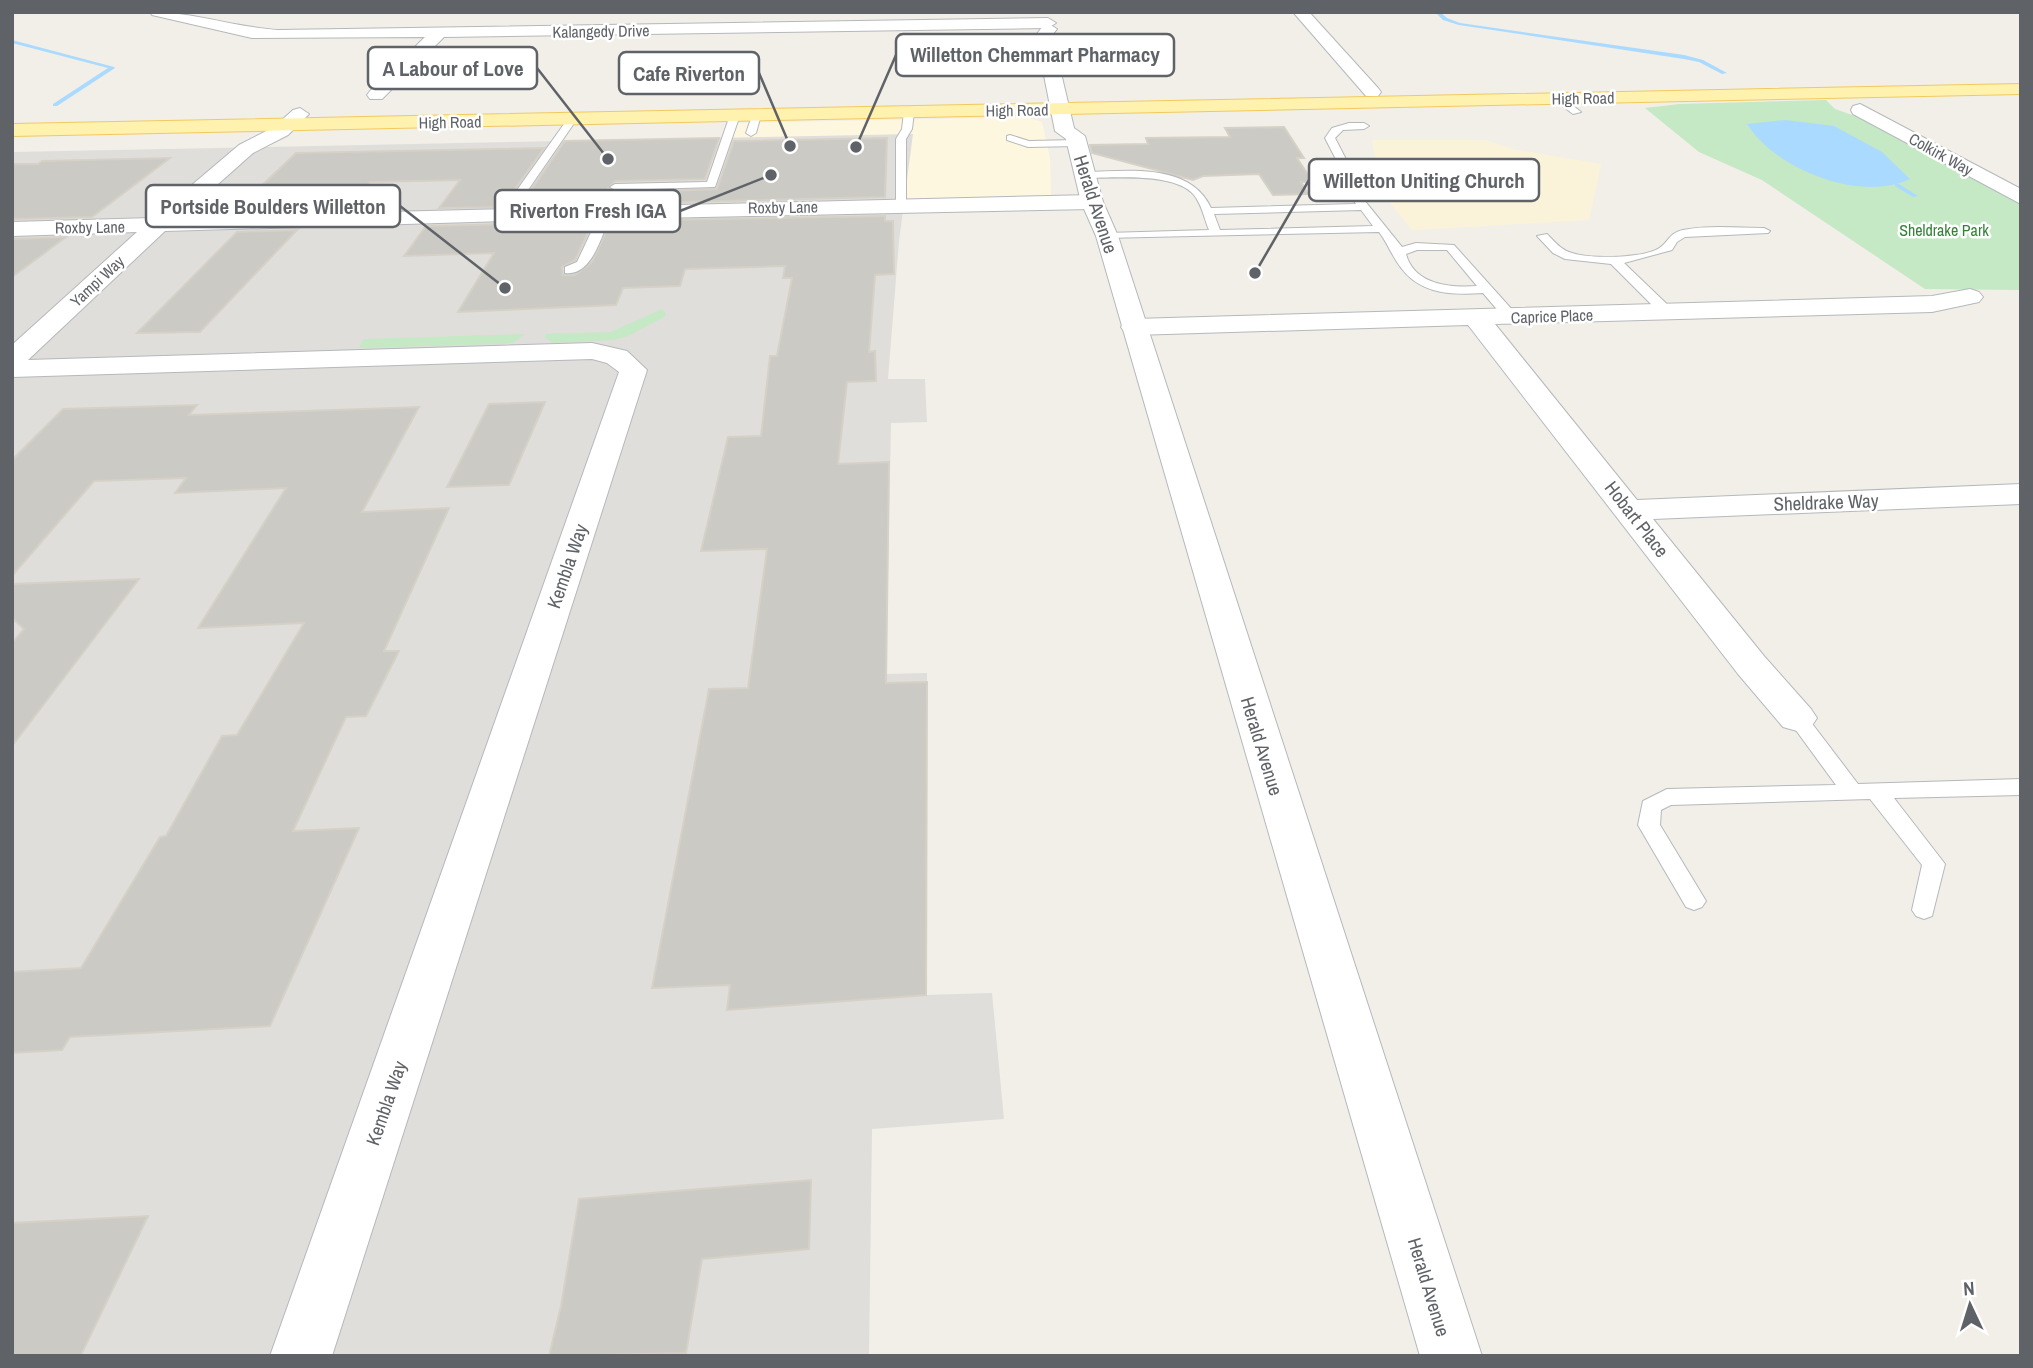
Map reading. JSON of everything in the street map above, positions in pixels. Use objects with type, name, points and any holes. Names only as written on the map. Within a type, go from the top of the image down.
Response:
[{"type":"main road","name":"High Road","points":[[12,119],[572,119],[735,116],[753,124],[909,112],[1079,140],[1371,92],[2021,78]]},
{"type":"main road","name":"High Road","points":[[12,131],[282,119],[1079,140],[1559,99],[2021,89]]},
{"type":"street","name":"Kalangedy Drive","points":[[157,12],[262,34],[1047,21]]},
{"type":"street","points":[[1300,12],[1371,92]]},
{"type":"street","points":[[1047,21],[1057,35],[1069,68]]},
{"type":"street","name":"Herald Avenue","points":[[1047,21],[1044,35],[1052,63],[1079,140],[1134,327],[1451,1356]]},
{"type":"street","points":[[376,95],[439,33]]},
{"type":"street","name":"Colkirk Way","points":[[1860,110],[2021,198]]},
{"type":"street","name":"Yampi Way","points":[[12,360],[157,226],[282,119]]},
{"type":"street","name":"Roxby Lane","points":[[12,229],[506,214],[571,209],[606,211],[901,204],[1079,140]]},
{"type":"street","name":"Caprice Place","points":[[1134,327],[1482,304],[1511,317],[1933,304],[1970,297]]},
{"type":"street","name":"Hobart Place","points":[[1482,304],[1630,510],[1797,718]]},
{"type":"street","name":"Kembla Way","points":[[12,369],[592,351],[617,358],[633,370],[301,1356]]},
{"type":"street","name":"Sheldrake Way","points":[[1630,510],[2021,494]]},
{"type":"lane","points":[[1559,99],[1576,112]]},
{"type":"lane","points":[[901,204],[901,139],[907,129],[909,112]]},
{"type":"lane","points":[[615,187],[711,185],[735,116]]},
{"type":"lane","points":[[506,214],[572,119]]},
{"type":"lane","points":[[1364,126],[1340,126],[1331,132],[1330,138],[1346,169],[1351,190],[1362,207],[1400,252],[1401,262],[1409,272],[1425,282],[1482,304]]},
{"type":"lane","points":[[1010,138],[1028,144],[1079,140],[1160,177],[1191,186],[1197,191],[1216,234]]},
{"type":"lane","points":[[1079,140],[1216,234],[1381,229]]},
{"type":"lane","points":[[1206,211],[1362,207]]},
{"type":"lane","points":[[569,270],[582,264],[606,211]]},
{"type":"lane","points":[[1543,236],[1559,251],[1573,258],[1613,259],[1656,254],[1668,248],[1677,235],[1686,233],[1764,231]]},
{"type":"lane","points":[[1400,252],[1416,246],[1450,247],[1482,304]]},
{"type":"lane","points":[[1613,259],[1667,312]]},
{"type":"lane","points":[[1797,718],[1852,792]]},
{"type":"lane","points":[[1694,901],[1649,825],[1651,806],[1667,797],[2021,787]]},
{"type":"lane","points":[[1876,791],[1934,864],[1924,910]]},
{"type":"shaded area","points":[[1026,117],[1042,122],[1050,158],[1051,195],[710,204],[734,123]]},
{"type":"shaded area","points":[[913,134],[899,241],[888,379],[925,379],[927,422],[891,423],[886,674],[927,673],[926,995],[992,993],[1004,1119],[872,1129],[869,1356],[12,1356],[12,152]]},
{"type":"green space","name":"Sheldrake Park","points":[[1826,100],[1835,109],[1855,116],[2021,205],[2021,290],[1925,289],[1762,180],[1699,152],[1645,108],[1680,104]]},
{"type":"green space","points":[[662,309],[666,314],[664,317],[626,337],[553,343],[545,338],[546,334],[611,332]]},
{"type":"green space","points":[[525,334],[513,343],[359,346],[364,339]]},
{"type":"sand","points":[[1372,140],[1485,140],[1512,149],[1601,164],[1589,220],[1412,230],[1381,192]]},
{"type":"water","points":[[1786,120],[1834,126],[1882,152],[1910,179],[1890,185],[1867,187],[1820,177],[1777,155],[1747,124]]},
{"type":"building","points":[[1284,127],[1304,158],[1297,158],[1313,182],[1301,182],[1308,194],[1273,195],[1259,174],[1203,176],[1193,180],[1092,153],[1090,145],[1148,144],[1146,138],[1230,137],[1225,128]]},
{"type":"building","points":[[719,138],[705,179],[615,181],[608,188],[615,193],[717,189],[734,141],[887,138],[885,197],[520,206],[565,141]]},
{"type":"building","points":[[544,148],[502,207],[439,208],[460,180],[370,182],[348,207],[321,208],[318,211],[233,213],[296,153]]},
{"type":"building","points":[[170,158],[92,217],[12,219],[12,164]]},
{"type":"building","points":[[885,216],[885,221],[893,221],[894,274],[875,275],[869,352],[875,351],[876,381],[847,382],[838,464],[889,462],[886,683],[927,682],[926,995],[727,1010],[730,985],[652,988],[709,689],[748,688],[767,549],[701,551],[728,437],[761,436],[770,356],[777,356],[792,278],[783,278],[785,266],[685,269],[680,286],[623,288],[616,305],[458,312],[494,253],[404,256],[426,226],[593,222],[575,260],[562,267],[563,275],[575,275],[592,262],[611,221]]},
{"type":"building","points":[[297,230],[200,332],[137,333],[237,232]]},
{"type":"building","points":[[66,237],[12,277],[12,239]]},
{"type":"building","points":[[545,402],[509,485],[447,487],[489,404]]},
{"type":"building","points":[[197,405],[189,415],[419,407],[362,512],[449,508],[384,651],[399,651],[366,716],[346,717],[293,831],[359,828],[270,1026],[70,1037],[62,1050],[12,1053],[12,972],[81,968],[160,837],[166,836],[222,736],[237,735],[304,623],[198,628],[286,488],[175,493],[186,478],[94,481],[12,576],[12,460],[63,409]]},
{"type":"building","points":[[139,579],[12,746],[12,643],[24,629],[12,618],[12,584]]},
{"type":"building","points":[[811,1180],[809,1249],[702,1259],[686,1353],[549,1356],[561,1306],[579,1199]]},
{"type":"building","points":[[148,1216],[81,1355],[12,1356],[12,1223]]},
{"type":"waterway","points":[[1437,12],[1445,19],[1459,24],[1684,57],[1701,61],[1724,73]]},
{"type":"waterway","points":[[12,41],[112,68],[55,105]]},
{"type":"waterway","points":[[1897,185],[1915,196]]},
{"type":"place","name":"Cafe Riverton","points":[[790,146]]},
{"type":"place","name":"Willetton Chemmart Pharmacy","points":[[856,147]]},
{"type":"place","name":"A Labour of Love","points":[[608,159]]},
{"type":"place","name":"Riverton Fresh IGA","points":[[771,175]]},
{"type":"place","name":"Willetton Uniting Church","points":[[1255,273]]},
{"type":"place","name":"Portside Boulders Willetton","points":[[505,288]]}]
